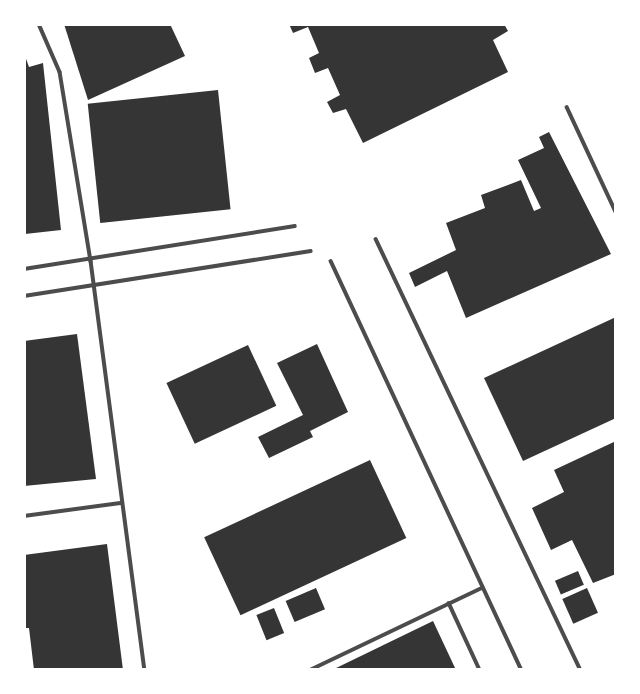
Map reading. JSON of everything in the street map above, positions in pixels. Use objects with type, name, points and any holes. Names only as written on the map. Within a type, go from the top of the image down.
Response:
[{"type":"lane","points":[[39,24],[60,72],[91,261],[120,503],[145,670]]},
{"type":"lane","points":[[567,107],[615,212]]},
{"type":"lane","points":[[24,269],[91,261],[295,226]]},
{"type":"lane","points":[[376,239],[582,670]]},
{"type":"lane","points":[[24,296],[310,251]]},
{"type":"lane","points":[[331,261],[522,670]]},
{"type":"lane","points":[[24,516],[120,503]]},
{"type":"lane","points":[[310,670],[482,588]]},
{"type":"lane","points":[[449,603],[480,670]]},
{"type":"building","points":[[64,24],[170,24],[185,56],[88,100]]},
{"type":"building","points":[[289,24],[504,24],[508,31],[493,40],[508,72],[363,143],[346,109],[333,113],[327,102],[340,95],[328,68],[315,73],[309,58],[319,53],[308,27],[293,33]]},
{"type":"building","points":[[25,56],[29,67],[43,63],[61,230],[25,234]]},
{"type":"building","points":[[218,90],[231,209],[100,223],[88,104]]},
{"type":"building","points":[[549,132],[611,254],[466,318],[447,271],[415,287],[409,273],[456,250],[446,223],[485,208],[481,195],[521,180],[534,211],[541,208],[518,160],[544,148],[539,137]]},
{"type":"building","points":[[616,317],[616,418],[523,461],[484,378]]},
{"type":"building","points":[[77,334],[96,479],[24,486],[24,341]]},
{"type":"building","points":[[317,344],[348,412],[310,431],[313,437],[269,458],[258,437],[303,415],[277,363]]},
{"type":"building","points":[[248,345],[276,406],[195,444],[166,383]]},
{"type":"building","points":[[616,441],[616,574],[593,583],[572,540],[551,550],[532,508],[564,492],[554,470]]},
{"type":"building","points":[[370,460],[406,538],[240,615],[204,537]]},
{"type":"building","points":[[107,544],[123,670],[34,670],[29,628],[24,628],[24,555]]},
{"type":"building","points":[[578,571],[584,585],[561,595],[555,581]]},
{"type":"building","points":[[316,588],[325,609],[295,622],[286,601]]},
{"type":"building","points":[[587,588],[598,613],[573,624],[562,599]]},
{"type":"building","points":[[274,608],[284,633],[266,640],[256,615]]},
{"type":"building","points":[[433,621],[456,670],[332,670]]}]
